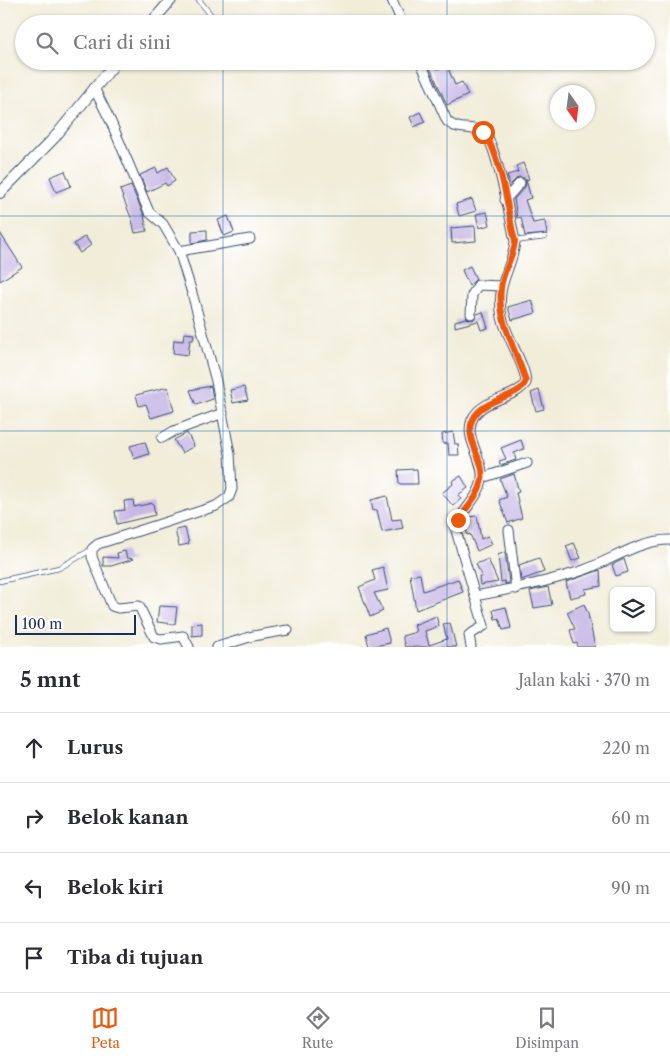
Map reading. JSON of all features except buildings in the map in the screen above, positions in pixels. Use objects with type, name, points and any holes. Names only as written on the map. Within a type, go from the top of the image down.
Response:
[{"type":"street","points":[[158,15],[171,0]]},
{"type":"street","points":[[392,0],[399,15]]},
{"type":"street","points":[[0,193],[54,138],[109,70]]},
{"type":"street","points":[[424,70],[447,121],[454,128],[483,132],[488,138],[500,172],[515,241],[514,251],[501,286],[502,315],[526,381],[520,389],[485,405],[473,418],[470,433],[482,478],[474,498],[455,526],[455,534],[484,626],[469,635],[471,647]]},
{"type":"street","points":[[94,88],[111,122],[149,212],[163,224],[179,251],[204,336],[222,413],[230,454],[232,489],[225,502],[177,520],[98,544],[92,549],[92,557],[112,606],[118,608],[139,606],[154,637],[161,639],[183,636],[189,647]]},
{"type":"street","points":[[505,200],[520,184]]},
{"type":"street","points":[[179,251],[250,239]]},
{"type":"street","points":[[471,314],[472,295],[478,285],[501,286]]},
{"type":"street","points":[[162,438],[174,431],[222,413]]},
{"type":"street","points":[[482,478],[527,463]]},
{"type":"street","points":[[509,530],[516,589]]},
{"type":"street","points":[[475,596],[516,589],[592,567],[633,548],[670,540]]},
{"type":"street","points":[[217,647],[253,636],[288,630]]},
{"type":"lane","points":[[199,0],[212,15]]},
{"type":"lane","points":[[515,241],[544,237]]},
{"type":"lane","points":[[0,581],[59,568],[92,549]]},
{"type":"route","points":[[458,520],[479,490],[482,478],[470,433],[473,418],[485,405],[520,389],[526,383],[526,378],[505,326],[500,294],[511,255],[514,251],[515,241],[500,172],[488,138],[483,132]]}]
